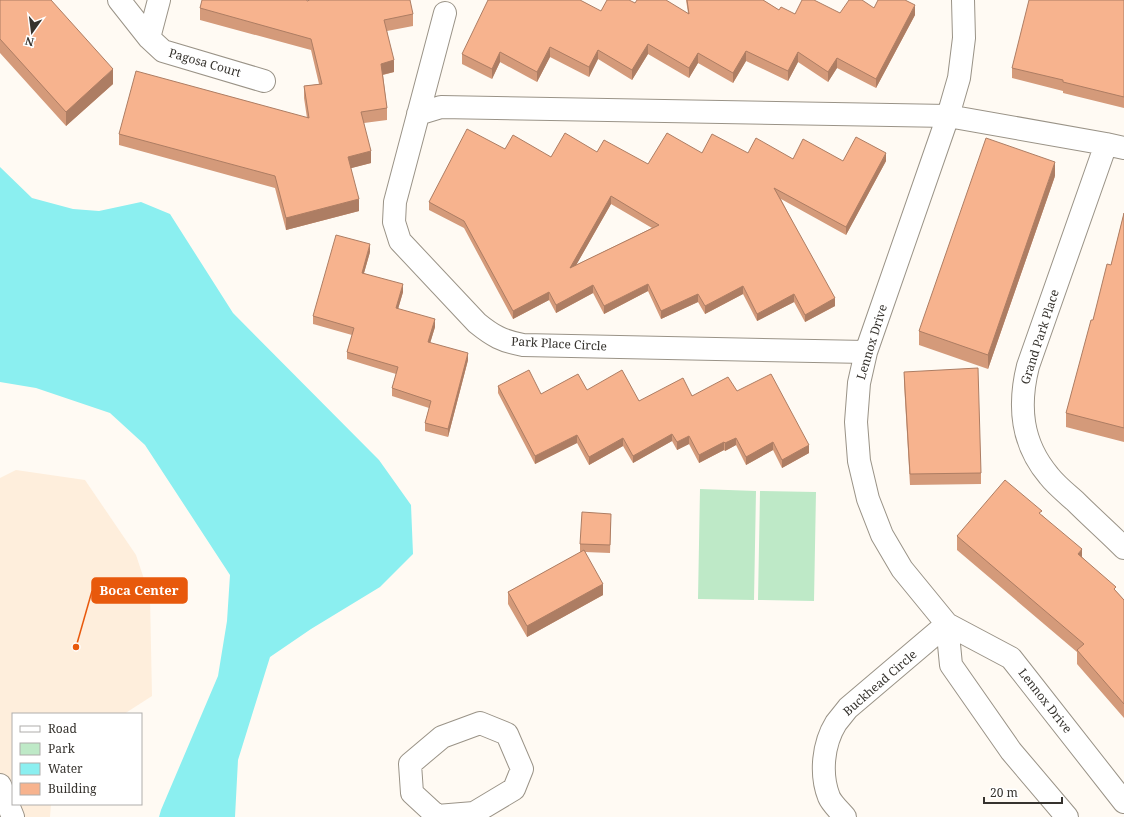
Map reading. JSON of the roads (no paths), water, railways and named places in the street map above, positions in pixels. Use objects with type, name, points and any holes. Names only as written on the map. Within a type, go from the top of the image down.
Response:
[{"type":"street","name":"Pagosa Court","points":[[118,0],[149,38],[163,51],[264,81]]},
{"type":"street","points":[[149,38],[159,0]]},
{"type":"street","name":"Lennox Drive","points":[[964,0],[964,38],[959,78],[948,116],[866,352],[859,383],[856,422],[859,461],[868,499],[882,535],[902,569],[947,624],[1012,658],[1124,802]]},
{"type":"street","name":"Park Place Circle","points":[[445,13],[395,202],[394,222],[400,241],[476,323],[490,334],[507,342],[523,345],[866,352]]},
{"type":"street","points":[[418,114],[441,107],[948,116]]},
{"type":"street","name":"Grand Park Place","points":[[948,116],[1115,146],[1028,366],[1023,385],[1022,405],[1024,423],[1029,443],[1038,461],[1049,476],[1124,548]]},
{"type":"street","points":[[947,624],[951,665],[1011,751],[1067,817]]},
{"type":"street","name":"Buckhead Circle","points":[[845,817],[830,799],[825,781],[824,761],[828,742],[836,724],[848,708],[947,624]]},
{"type":"street","points":[[480,722],[507,734],[522,769],[514,789],[475,815],[437,816],[412,793],[410,764],[442,737],[480,722]]},
{"type":"street","points":[[0,785],[13,817]]},
{"type":"water","points":[[0,167],[32,198],[73,209],[99,211],[141,202],[170,214],[233,313],[379,460],[411,505],[413,554],[380,587],[311,629],[270,657],[238,760],[235,817],[159,817],[218,676],[227,621],[230,575],[145,445],[110,413],[36,388],[0,382]]},
{"type":"place","name":"Boca Center","points":[[76,647]]}]
